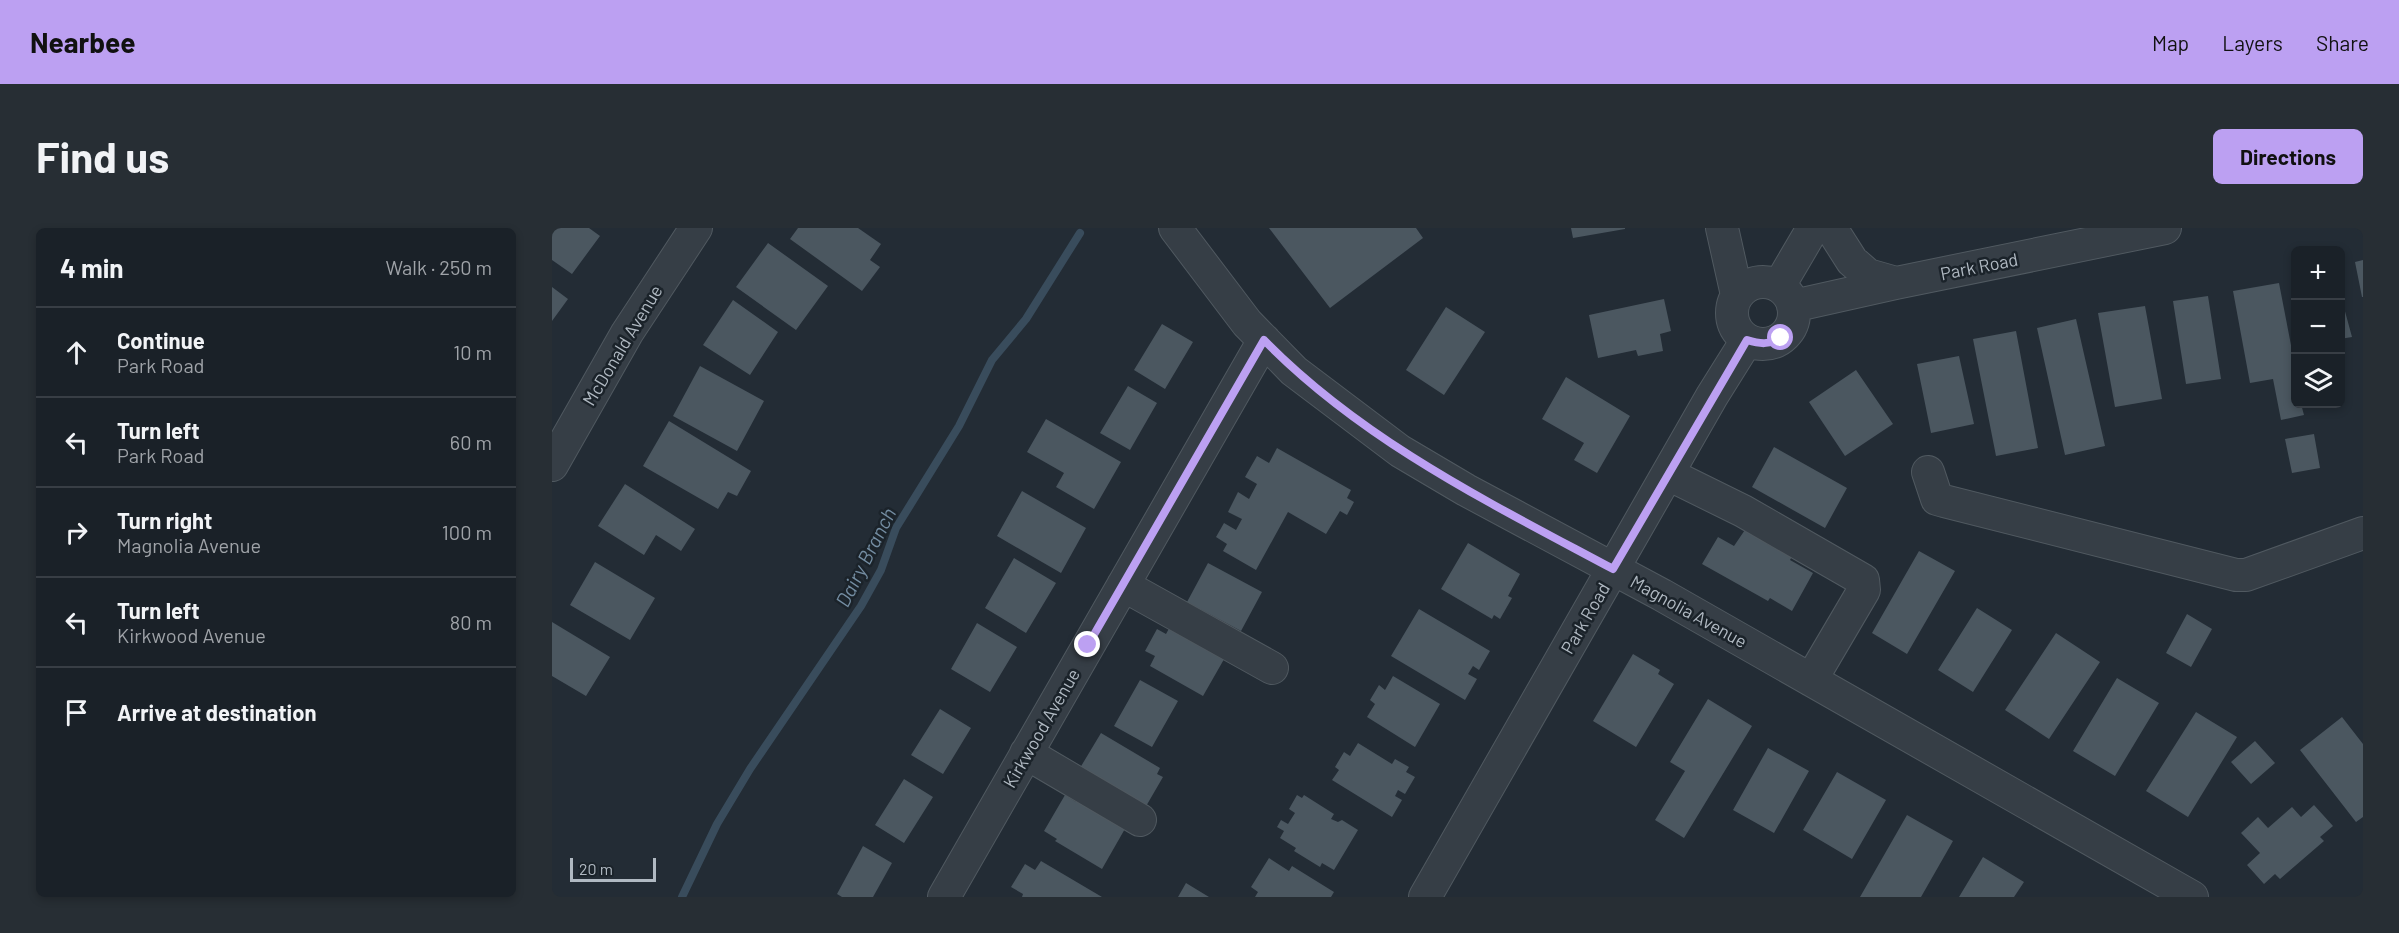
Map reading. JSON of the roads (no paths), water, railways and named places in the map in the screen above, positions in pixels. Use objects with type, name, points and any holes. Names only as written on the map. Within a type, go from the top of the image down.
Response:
[{"type":"street","name":"McDonald Avenue","points":[[552,465],[627,333],[696,228]]},
{"type":"street","name":"Magnolia Avenue","points":[[1175,228],[1247,323],[1294,371],[1400,451],[1466,490],[1662,595],[2192,897]]},
{"type":"street","points":[[1722,228],[1737,295],[1732,304],[1733,324],[1747,340],[1758,344],[1770,344],[1790,329],[1794,318],[1786,296],[1813,228]]},
{"type":"street","points":[[1831,228],[1852,261],[1868,275],[1896,282]]},
{"type":"street","name":"Park Road","points":[[1737,295],[1746,286],[1757,282],[1769,282],[1786,296],[1896,282],[2165,228]]},
{"type":"street","name":"Kirkwood Avenue","points":[[944,897],[1264,340]]},
{"type":"street","name":"Park Road","points":[[1425,897],[1673,464],[1747,340]]},
{"type":"street","points":[[1673,464],[1743,511],[1863,580],[1864,590],[1811,680]]},
{"type":"street","points":[[1928,472],[1937,499],[2236,575],[2246,575],[2363,533]]},
{"type":"street","points":[[1123,585],[1272,668]]},
{"type":"street","points":[[1026,753],[1140,819]]},
{"type":"waterway","name":"Dairy Branch","points":[[682,897],[717,824],[750,769],[861,606],[881,570],[896,528],[959,426],[992,360],[1026,319],[1080,233]]}]
